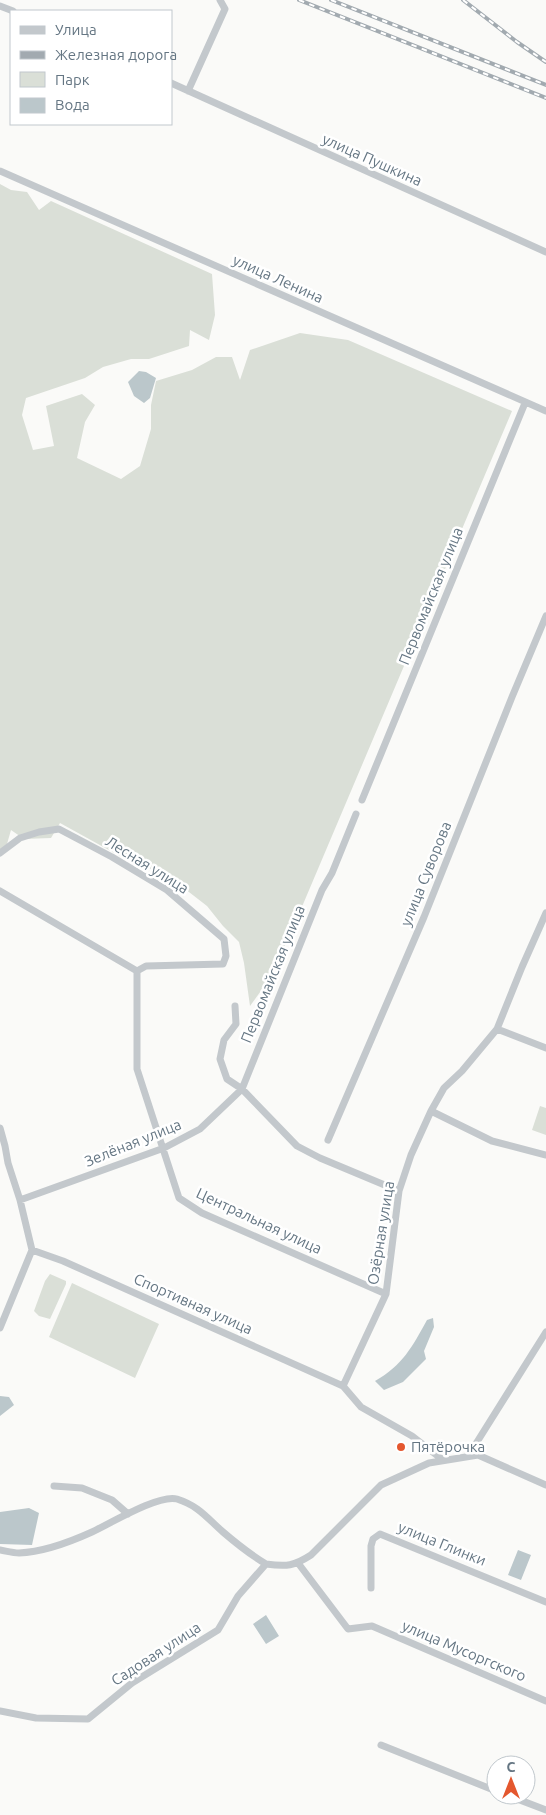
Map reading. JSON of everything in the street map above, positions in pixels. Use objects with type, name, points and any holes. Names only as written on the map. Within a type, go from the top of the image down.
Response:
[{"type":"street","points":[[188,91],[225,9],[220,0]]},
{"type":"street","name":"улица Пушкина","points":[[172,83],[546,252]]},
{"type":"street","name":"улица Ленина","points":[[0,171],[546,411]]},
{"type":"street","name":"Первомайская улица","points":[[362,800],[525,402]]},
{"type":"street","name":"улица Суворова","points":[[328,1140],[424,917],[546,616]]},
{"type":"street","name":"Первомайская улица","points":[[242,1089],[322,890],[332,873],[356,814]]},
{"type":"street","name":"Лесная улица","points":[[0,853],[20,838],[39,832],[59,829],[89,844],[167,890],[224,939],[226,956],[223,964],[146,966],[137,971]]},
{"type":"street","points":[[0,891],[137,971]]},
{"type":"street","name":"Озёрная улица","points":[[343,1386],[386,1294],[399,1191],[411,1155],[444,1088],[462,1071],[498,1029],[522,967],[546,913]]},
{"type":"street","name":"Центральная улица","points":[[137,971],[137,1069],[179,1198],[202,1213],[386,1294]]},
{"type":"street","points":[[236,1006],[236,1024],[224,1040],[220,1059],[228,1079],[242,1089],[297,1146],[320,1158],[399,1191]]},
{"type":"street","points":[[498,1029],[546,1048]]},
{"type":"street","name":"Зелёная улица","points":[[20,1200],[164,1148],[200,1130],[242,1089]]},
{"type":"street","points":[[431,1111],[492,1141],[546,1156]]},
{"type":"street","points":[[0,1128],[32,1250],[1,1324]]},
{"type":"street","name":"Спортивная улица","points":[[32,1250],[63,1261],[343,1386],[361,1408],[412,1436],[443,1460]]},
{"type":"street","points":[[471,1456],[546,1332]]},
{"type":"street","points":[[0,1550],[18,1553],[51,1547],[91,1533],[128,1514],[164,1499],[176,1499],[201,1510],[222,1532],[266,1564],[284,1567],[298,1563],[311,1555],[382,1486],[429,1463],[478,1454],[546,1485]]},
{"type":"street","points":[[54,1486],[82,1488],[112,1500],[128,1514]]},
{"type":"street","name":"улица Глинки","points":[[371,1588],[371,1546],[374,1539],[380,1534],[546,1602]]},
{"type":"street","name":"улица Мусоргского","points":[[298,1563],[348,1629],[372,1626],[546,1701]]},
{"type":"street","name":"Садовая улица","points":[[0,1711],[36,1718],[88,1719],[132,1683],[218,1630],[238,1596],[266,1564]]},
{"type":"street","points":[[381,1745],[486,1786]]},
{"type":"street","points":[[533,1805],[546,1810]]},
{"type":"green space","points":[[0,184],[11,190],[27,192],[39,210],[51,201],[212,274],[215,315],[209,340],[190,330],[189,346],[149,359],[131,359],[103,367],[85,378],[26,398],[22,415],[33,450],[54,446],[46,406],[82,394],[95,405],[85,422],[77,458],[121,479],[140,466],[151,429],[151,405],[156,381],[192,370],[216,357],[232,357],[240,380],[250,350],[300,333],[348,340],[512,411],[290,935],[268,981],[250,1006],[239,942],[207,906],[167,875],[127,860],[60,823],[51,838],[24,839],[11,830],[7,844],[0,852]]},
{"type":"green space","points":[[540,1106],[546,1108],[546,1135],[532,1130]]},
{"type":"green space","points":[[50,1274],[66,1281],[66,1284],[50,1319],[39,1316],[34,1311],[45,1281]]},
{"type":"green space","points":[[72,1283],[159,1324],[135,1378],[49,1337]]},
{"type":"water","points":[[139,371],[146,372],[156,378],[150,398],[144,403],[134,396],[128,382]]},
{"type":"water","points":[[433,1318],[434,1327],[424,1351],[426,1359],[403,1382],[384,1390],[375,1381],[400,1362],[427,1320]]},
{"type":"water","points":[[0,1396],[9,1397],[14,1405],[0,1416]]},
{"type":"water","points":[[29,1508],[39,1513],[32,1545],[0,1544],[0,1512]]},
{"type":"water","points":[[518,1550],[531,1555],[521,1580],[508,1575]]},
{"type":"water","points":[[266,1615],[279,1636],[266,1644],[253,1624]]},
{"type":"railway","points":[[299,0],[546,98]]},
{"type":"railway","points":[[331,0],[546,85]]},
{"type":"railway","points":[[463,0],[546,62]]},
{"type":"place","name":"Пятёрочка","points":[[401,1447]]}]
